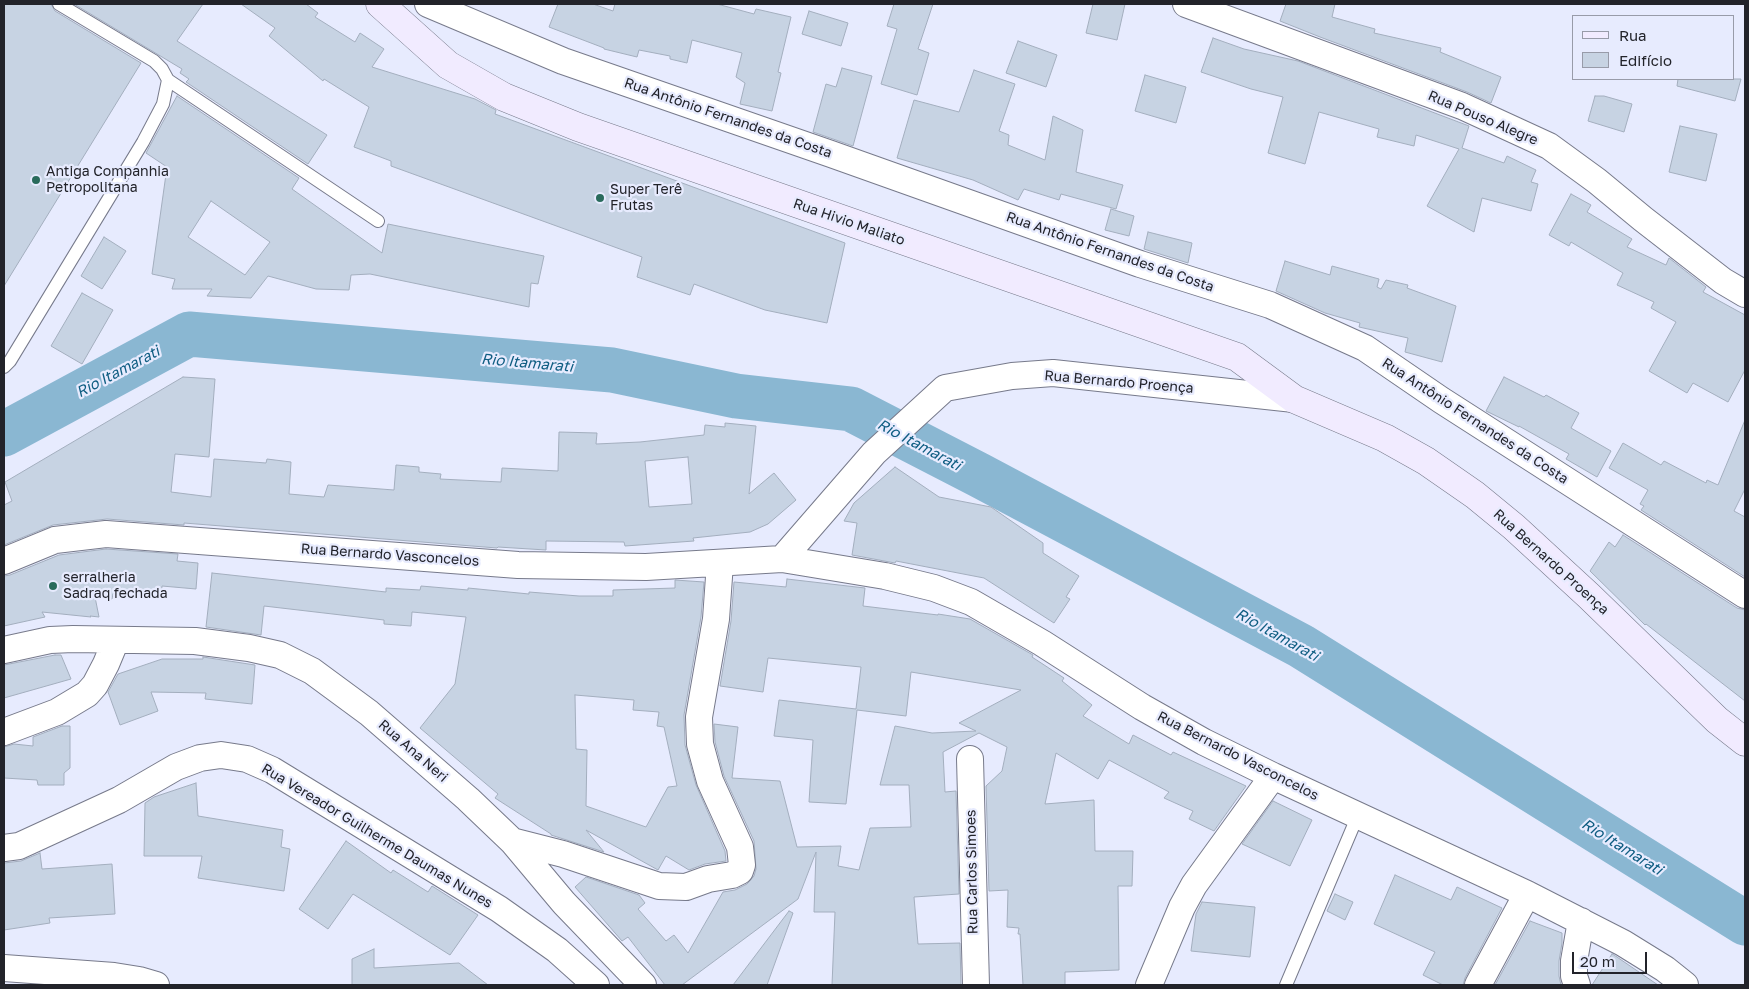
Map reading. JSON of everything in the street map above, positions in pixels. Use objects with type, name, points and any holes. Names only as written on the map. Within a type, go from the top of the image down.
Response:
[{"type":"street","name":"Rua Hivio Maliato","points":[[380,4],[448,65],[504,97],[578,127],[1237,358],[1294,399],[1333,415]]},
{"type":"street","name":"Rua Antônio Fernandes da Costa","points":[[428,4],[563,61],[1140,264],[1270,305],[1322,328],[1365,348],[1441,400],[1745,595]]},
{"type":"street","name":"Rua Pouso Alegre","points":[[1186,4],[1462,106],[1549,146],[1597,181],[1643,220],[1723,281],[1745,294]]},
{"type":"street","name":"Rua Bernardo Proença","points":[[782,559],[874,453],[945,388],[1012,376],[1053,373],[1294,399]]},
{"type":"street","name":"Rua Bernardo Proença","points":[[1333,415],[1385,438],[1426,461],[1475,495],[1514,527],[1589,596],[1717,720],[1745,742]]},
{"type":"street","name":"Rua Bernardo Vasconcelos","points":[[4,561],[54,540],[106,534],[518,565],[646,566],[782,559],[885,576],[934,588],[971,602],[1142,707],[1204,742],[1272,776],[1527,894],[1623,943],[1665,969],[1685,985]]},
{"type":"street","points":[[512,841],[563,854],[659,886],[686,887],[732,875],[740,871],[742,865],[740,847],[710,781],[700,744],[699,717],[716,619],[720,563]]},
{"type":"street","name":"Rua Ana Neri","points":[[4,650],[50,640],[73,638],[195,641],[248,648],[280,655],[312,671],[339,690],[468,799],[512,841],[564,903],[643,985]]},
{"type":"street","points":[[4,732],[58,712],[87,694],[106,664],[116,640]]},
{"type":"street","name":"Rua Vereador Guilherme Daumas Nunes","points":[[4,848],[19,846],[119,800],[176,767],[200,758],[221,755],[247,759],[272,770],[499,910],[557,950],[596,985]]},
{"type":"street","name":"Rua Carlos Simoes","points":[[970,759],[976,985]]},
{"type":"street","points":[[1149,985],[1182,907],[1194,885],[1272,776]]},
{"type":"street","points":[[1478,985],[1527,894]]},
{"type":"street","points":[[1577,985],[1574,976],[1574,960],[1581,922]]},
{"type":"street","points":[[4,968],[114,976],[156,985]]},
{"type":"lane","points":[[59,4],[154,61],[162,69],[168,80],[378,222]]},
{"type":"lane","points":[[4,367],[143,142],[163,104],[168,80]]},
{"type":"lane","points":[[1286,985],[1358,816]]},
{"type":"building","name":"Antiga Companhia Petropolitana","points":[[4,4],[51,4],[55,11],[141,63],[4,286]]},
{"type":"building","points":[[74,4],[203,4],[177,41],[327,135],[308,164],[186,82],[189,79],[180,73],[182,69]]},
{"type":"building","name":"Super Terê Frutas","points":[[241,4],[306,4],[318,13],[315,17],[355,42],[360,33],[384,49],[372,67],[475,99],[496,110],[495,114],[845,243],[827,323],[765,310],[694,284],[690,295],[637,277],[642,257],[391,166],[391,161],[354,147],[369,107],[324,79],[323,81],[269,36],[275,28]]},
{"type":"building","points":[[558,4],[593,4],[613,11],[615,4],[717,4],[754,14],[756,9],[791,17],[778,72],[781,73],[772,111],[740,104],[745,83],[736,77],[742,53],[692,40],[687,63],[670,59],[670,56],[639,50],[637,57],[604,49],[549,27]]},
{"type":"building","points":[[894,4],[933,4],[918,49],[929,53],[917,95],[881,84],[897,29],[887,26]]},
{"type":"building","points":[[1093,4],[1125,4],[1117,40],[1086,33]]},
{"type":"building","points":[[1286,4],[1335,4],[1332,17],[1375,29],[1374,33],[1441,48],[1440,52],[1501,77],[1491,103],[1467,92],[1280,21]]},
{"type":"building","points":[[809,11],[848,23],[841,46],[802,34]]},
{"type":"building","points":[[1213,38],[1244,49],[1298,61],[1469,126],[1462,148],[1504,163],[1507,156],[1536,170],[1531,182],[1538,184],[1531,211],[1482,198],[1474,232],[1427,206],[1459,149],[1416,135],[1414,146],[1377,137],[1379,129],[1319,112],[1305,164],[1268,153],[1283,97],[1251,89],[1201,72]]},
{"type":"building","points":[[1018,41],[1057,55],[1046,87],[1006,73]]},
{"type":"building","points":[[842,68],[872,76],[853,146],[813,132],[826,84],[836,87]]},
{"type":"building","points":[[974,70],[1015,84],[999,131],[1009,135],[1008,145],[1045,160],[1053,116],[1083,130],[1076,172],[1123,185],[1116,209],[1061,194],[1059,200],[1024,189],[1018,200],[973,180],[897,158],[914,100],[959,112]]},
{"type":"building","points":[[1145,75],[1186,87],[1176,123],[1135,111]]},
{"type":"building","points":[[1741,79],[1735,101],[1677,86],[1678,80]]},
{"type":"building","points":[[177,96],[299,178],[292,189],[382,253],[388,224],[544,256],[538,284],[531,283],[529,307],[370,274],[351,275],[349,290],[316,289],[268,276],[251,298],[207,296],[212,289],[172,289],[175,279],[152,274],[167,167],[146,153]],"holes":[[[211,201],[270,242],[245,275],[188,237]]]},
{"type":"building","points":[[1595,96],[1604,96],[1632,104],[1624,132],[1588,121]]},
{"type":"building","points":[[1680,126],[1717,134],[1706,181],[1669,172]]},
{"type":"building","points":[[1571,194],[1591,205],[1587,212],[1632,239],[1627,247],[1666,265],[1669,258],[1706,287],[1703,292],[1745,315],[1745,370],[1728,402],[1693,383],[1687,393],[1649,371],[1676,322],[1651,308],[1654,302],[1617,285],[1623,273],[1571,242],[1569,246],[1549,235]]},
{"type":"building","points":[[1111,209],[1134,216],[1129,236],[1105,230]]},
{"type":"building","points":[[1148,232],[1192,243],[1188,263],[1144,249]]},
{"type":"building","points":[[104,237],[126,251],[102,289],[81,276]]},
{"type":"building","points":[[1285,261],[1330,275],[1332,266],[1379,279],[1377,287],[1381,289],[1386,280],[1408,285],[1407,288],[1456,306],[1442,362],[1405,352],[1408,338],[1359,327],[1360,323],[1325,313],[1276,291]]},
{"type":"building","points":[[82,293],[113,310],[82,364],[51,346]]},
{"type":"building","points":[[183,377],[215,379],[209,457],[175,454],[171,492],[211,497],[214,459],[266,463],[267,459],[291,462],[289,494],[324,497],[328,485],[394,490],[396,465],[419,467],[419,472],[441,474],[440,479],[501,482],[502,468],[558,471],[559,432],[597,433],[596,444],[640,442],[704,435],[705,425],[725,427],[725,423],[756,426],[749,494],[774,473],[796,500],[768,524],[750,532],[693,538],[694,541],[625,546],[624,542],[546,541],[546,550],[497,548],[184,523],[184,525],[107,519],[53,525],[4,545],[4,505],[12,501],[5,482]],"holes":[[[688,457],[692,504],[649,507],[645,461]]]},
{"type":"building","points":[[1504,377],[1544,397],[1546,395],[1579,413],[1571,428],[1611,451],[1597,477],[1566,459],[1569,454],[1519,426],[1486,411]]},
{"type":"building","points":[[1745,420],[1745,489],[1734,511],[1745,517],[1745,577],[1641,510],[1644,506],[1640,504],[1648,490],[1609,468],[1623,443],[1661,465],[1664,461],[1706,483],[1707,480],[1718,485]]},
{"type":"building","points":[[895,467],[939,497],[991,507],[1043,543],[1043,553],[1079,576],[1066,597],[1070,599],[1054,623],[984,578],[896,561],[895,563],[852,555],[857,523],[844,521],[854,503]]},
{"type":"building","points":[[1623,535],[1737,608],[1745,610],[1745,701],[1645,625],[1590,571],[1609,542],[1615,547]]},
{"type":"building","points":[[106,549],[178,554],[177,561],[198,563],[196,589],[162,586],[161,598],[113,594],[112,599],[95,597],[99,617],[42,612],[45,617],[4,626],[4,576],[59,555]]},
{"type":"building","points":[[212,573],[386,592],[386,588],[420,590],[421,586],[579,596],[613,596],[613,590],[675,588],[675,580],[704,582],[701,617],[684,715],[685,745],[696,785],[725,851],[726,861],[705,864],[689,870],[666,856],[658,870],[586,830],[604,852],[551,835],[495,798],[498,794],[420,728],[455,684],[466,617],[412,612],[411,626],[384,624],[384,620],[264,606],[261,635],[206,627]],"holes":[[[575,695],[634,700],[633,710],[659,712],[657,726],[664,727],[677,786],[668,787],[646,827],[586,806],[587,750],[576,749]]]},
{"type":"building","points":[[787,579],[865,588],[863,606],[970,619],[1033,655],[1032,657],[1064,678],[1062,681],[1092,705],[1083,716],[1129,744],[1133,735],[1171,755],[1173,752],[1246,786],[1214,831],[1189,819],[1193,811],[1164,798],[1169,792],[1109,760],[1098,779],[1056,753],[1045,804],[1094,800],[1095,851],[1133,851],[1132,886],[1118,886],[1119,970],[1065,972],[1065,985],[1023,985],[1019,928],[1007,927],[1008,890],[989,891],[986,786],[1002,771],[1007,747],[979,733],[943,752],[945,792],[956,791],[959,894],[914,897],[918,944],[960,943],[961,985],[832,985],[835,912],[814,912],[816,852],[798,899],[682,985],[665,985],[628,937],[622,941],[575,887],[586,877],[639,895],[645,903],[638,909],[666,941],[674,935],[688,953],[723,892],[735,890],[747,884],[754,876],[756,869],[754,841],[724,776],[715,742],[714,724],[738,727],[732,778],[780,781],[797,847],[841,846],[838,866],[859,870],[870,828],[911,827],[909,785],[880,785],[895,726],[932,733],[976,731],[959,723],[1021,690],[911,672],[906,716],[857,710],[846,804],[809,802],[813,740],[774,736],[779,700],[856,709],[861,667],[768,658],[763,692],[720,686],[731,621],[734,582],[786,587]]},
{"type":"building","points":[[61,655],[71,679],[4,698],[4,665]]},
{"type":"building","points":[[203,657],[255,665],[252,704],[205,699],[206,693],[151,692],[158,711],[120,725],[108,692],[118,674],[162,659],[203,659]]},
{"type":"building","points":[[62,726],[70,726],[70,768],[64,773],[64,785],[38,785],[37,780],[4,778],[4,747],[14,744],[33,746],[33,737]]},
{"type":"building","points":[[196,783],[198,816],[283,830],[281,847],[290,849],[284,891],[198,878],[202,856],[144,856],[145,803],[154,797]]},
{"type":"building","points":[[1273,801],[1312,820],[1290,866],[1242,844]]},
{"type":"building","points":[[346,841],[391,873],[393,870],[428,892],[432,886],[478,915],[450,955],[353,894],[328,929],[299,909]]},
{"type":"building","points":[[40,853],[42,869],[112,864],[115,914],[49,918],[50,923],[4,930],[4,863],[21,861]]},
{"type":"building","points":[[1395,875],[1451,900],[1457,887],[1502,908],[1463,985],[1443,985],[1423,975],[1435,952],[1374,924]]},
{"type":"building","points":[[1335,894],[1353,902],[1345,920],[1327,911]]},
{"type":"building","points":[[1202,902],[1255,907],[1250,957],[1191,951],[1196,914]]},
{"type":"building","points":[[789,911],[793,913],[767,985],[733,985]]},
{"type":"building","points":[[1530,921],[1562,933],[1559,961],[1561,985],[1495,985]]},
{"type":"building","points":[[374,949],[374,968],[459,963],[488,985],[352,985],[352,959]]},
{"type":"building","points":[[1612,954],[1614,955],[1658,985],[1592,985]]},
{"type":"waterway","name":"Rio Itamarati","points":[[4,434],[189,334],[612,370],[736,396],[851,409],[1301,646],[1745,923]]},
{"type":"place","name":"Antiga Companhia Petropolitana","points":[[36,180]]},
{"type":"place","name":"Super Terê Frutas","points":[[600,198]]},
{"type":"place","name":"serralheria Sadraq fechada","points":[[53,586]]}]
